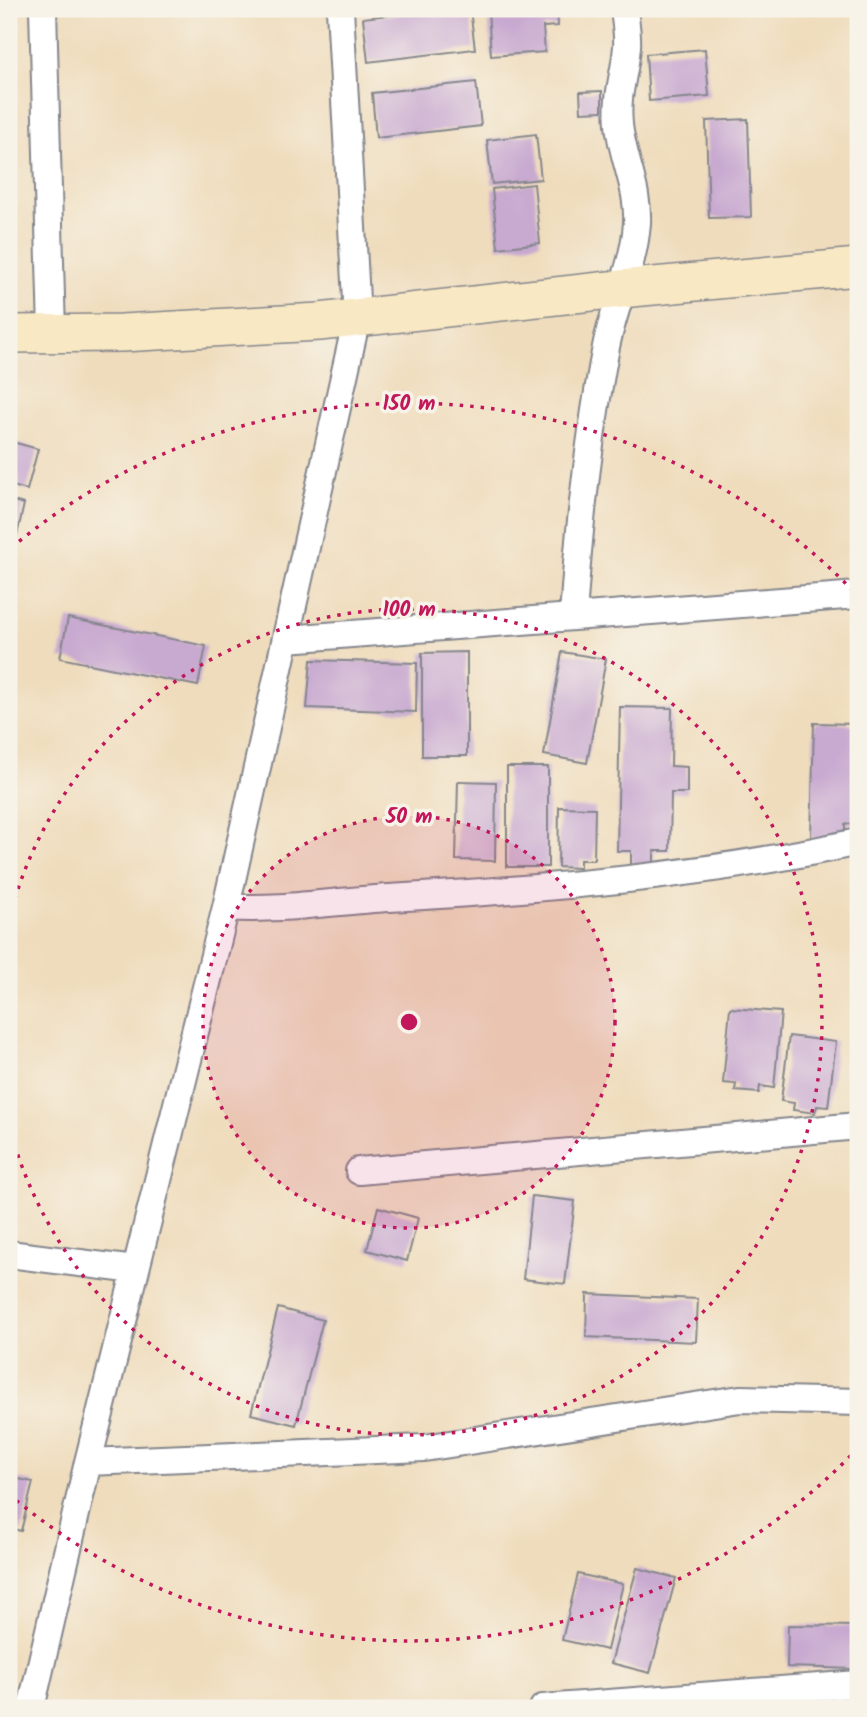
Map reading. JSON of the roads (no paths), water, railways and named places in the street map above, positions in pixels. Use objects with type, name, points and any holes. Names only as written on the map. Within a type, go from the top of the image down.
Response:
[{"type":"street","points":[[43,9],[52,333]]},
{"type":"street","points":[[31,1708],[88,1462],[226,907],[357,318],[340,9]]},
{"type":"street","points":[[573,616],[580,520],[606,345],[623,289],[637,224],[635,189],[619,128],[618,86],[627,45],[624,9]]},
{"type":"street","points":[[9,334],[122,333],[357,318],[858,267]]},
{"type":"street","points":[[287,639],[858,595]]},
{"type":"street","points":[[226,907],[265,910],[348,900],[559,888],[791,857],[858,842]]},
{"type":"street","points":[[359,1171],[858,1126]]},
{"type":"street","points":[[9,1254],[135,1270]]},
{"type":"street","points":[[88,1462],[424,1448],[740,1399],[858,1402]]},
{"type":"street","points":[[542,1708],[858,1684]]}]
